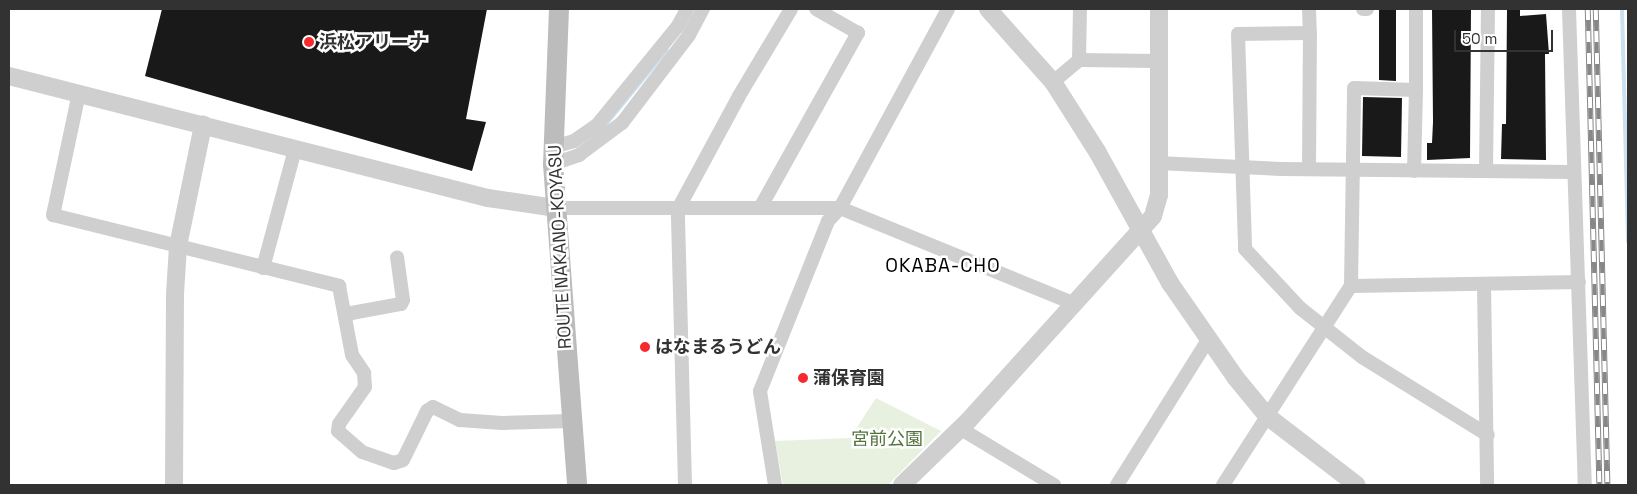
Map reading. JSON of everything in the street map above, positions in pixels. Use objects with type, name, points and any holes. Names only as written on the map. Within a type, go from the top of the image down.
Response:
[{"type":"main road","name":"ROUTE NAKANO-KOYASU","points":[[559,9],[553,155],[577,485]]},
{"type":"street","points":[[553,155],[610,112],[678,26],[687,9]]},
{"type":"street","points":[[553,155],[579,155],[622,123],[689,35],[704,9]]},
{"type":"street","points":[[684,485],[678,209],[739,96],[791,9]]},
{"type":"street","points":[[760,208],[858,33],[816,9]]},
{"type":"street","points":[[775,485],[760,391],[828,221],[840,208],[948,9]]},
{"type":"street","points":[[988,9],[1053,82],[1142,230],[1170,283],[1208,340],[1267,416],[1353,484]]},
{"type":"street","points":[[1079,60],[1080,9]]},
{"type":"street","points":[[902,485],[961,429],[1153,216],[1159,195],[1159,9]]},
{"type":"street","points":[[1309,9],[1309,169]]},
{"type":"street","points":[[1414,170],[1416,9]]},
{"type":"street","points":[[1486,171],[1488,9]]},
{"type":"street","points":[[1569,9],[1585,485]]},
{"type":"street","points":[[1310,33],[1238,34],[1245,248],[1300,308],[1362,357],[1488,435]]},
{"type":"street","points":[[1053,82],[1079,60],[1158,61]]},
{"type":"street","points":[[9,76],[488,198],[556,208],[840,208],[1073,303]]},
{"type":"street","points":[[1223,485],[1351,286],[1351,170],[1354,88],[1416,90]]},
{"type":"street","points":[[79,93],[53,215],[339,286],[346,314],[352,355],[364,373],[365,387],[339,424],[338,431],[362,452],[394,463],[403,460],[424,418],[433,407],[460,420],[502,423],[571,420]]},
{"type":"street","points":[[174,485],[175,294],[178,246],[203,125]]},
{"type":"street","points":[[263,268],[295,149]]},
{"type":"street","points":[[1158,163],[1351,170],[1573,172]]},
{"type":"street","points":[[346,314],[400,304],[404,300],[397,257]]},
{"type":"street","points":[[1351,286],[1578,282]]},
{"type":"street","points":[[1484,285],[1488,435],[1487,485]]},
{"type":"street","points":[[1117,485],[1208,340]]},
{"type":"street","points":[[961,429],[1050,484]]},
{"type":"green space","name":"宮前公園","points":[[876,398],[941,431],[888,485],[783,485],[775,441],[850,438]]},
{"type":"building","points":[[162,9],[487,9],[466,119],[486,122],[472,171],[145,76]]},
{"type":"building","points":[[1379,9],[1396,9],[1396,81],[1379,80]]},
{"type":"building","points":[[1432,9],[1471,9],[1470,158],[1427,160],[1427,143],[1432,143],[1433,122]]},
{"type":"building","points":[[1507,9],[1520,9],[1520,16],[1546,14],[1549,54],[1545,54],[1546,160],[1501,159],[1502,124],[1506,124]]},
{"type":"building","points":[[1363,97],[1402,98],[1401,157],[1362,156]]},
{"type":"waterway","points":[[1622,9],[1628,242]]},
{"type":"waterway","points":[[602,129],[667,50]]},
{"type":"railway","points":[[1588,9],[1600,485]]},
{"type":"railway","points":[[1596,9],[1608,485]]},
{"type":"place","name":"浜松アリーナ","points":[[309,42]]},
{"type":"place","name":"はなまるうどん","points":[[645,347]]},
{"type":"place","name":"蒲保育園","points":[[803,378]]},
{"type":"district","name":"OKABA-CHO","points":[[943,266]]}]
